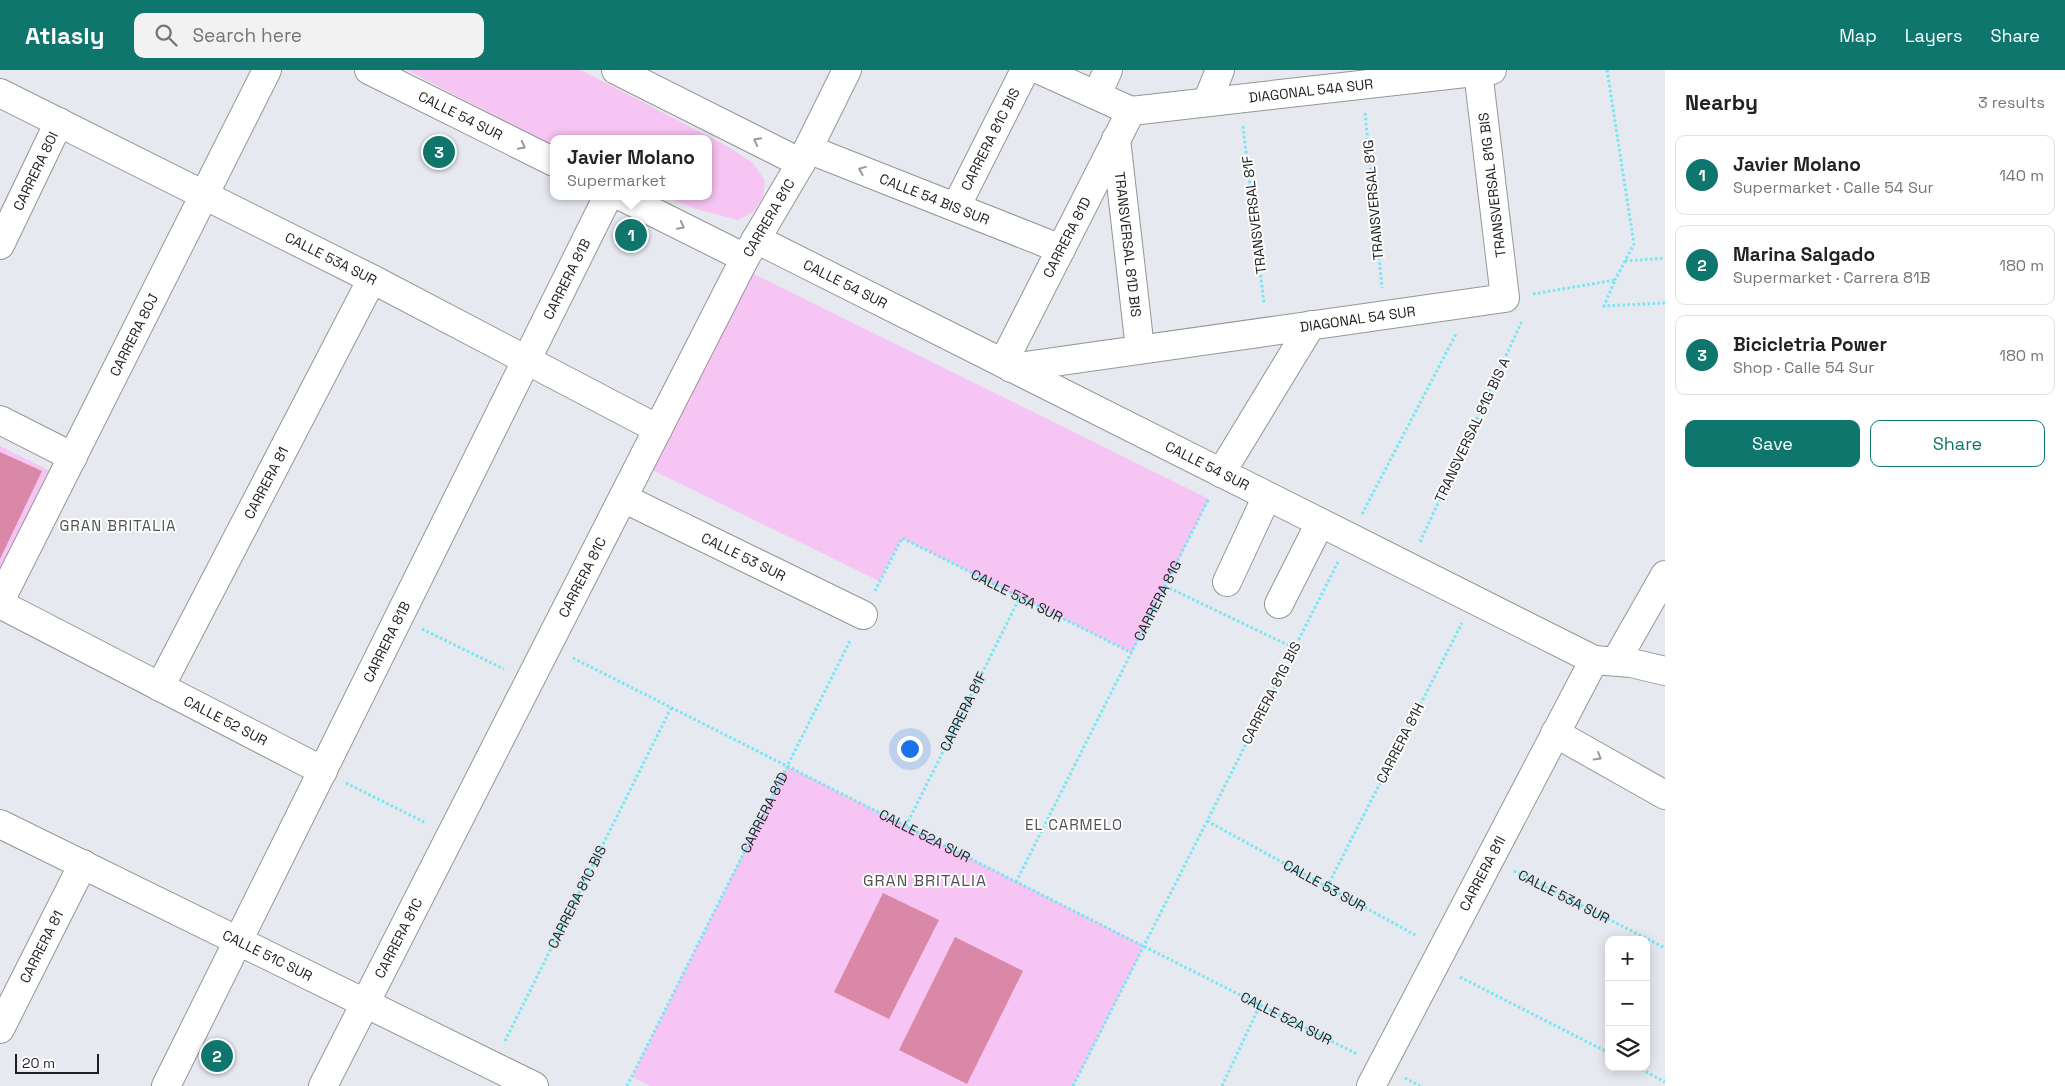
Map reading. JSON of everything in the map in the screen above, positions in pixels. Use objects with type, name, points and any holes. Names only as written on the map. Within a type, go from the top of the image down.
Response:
[{"type":"street","name":"CARRERA 80J","points":[[0,603],[267,70]]},
{"type":"street","name":"CALLE 54 SUR","points":[[368,70],[550,160]]},
{"type":"street","points":[[616,70],[804,156]]},
{"type":"street","name":"CARRERA 81C","points":[[324,1086],[658,429],[751,249],[804,156],[847,70]]},
{"type":"street","name":"CARRERA 81C BIS","points":[[956,207],[1025,70]]},
{"type":"street","points":[[1040,70],[1131,111]]},
{"type":"street","points":[[1097,95],[1108,70]]},
{"type":"street","points":[[1207,102],[1220,70]]},
{"type":"street","name":"DIAGONAL 54A SUR","points":[[1131,111],[1373,79],[1485,71]]},
{"type":"street","name":"TRANSVERSAL 81G BIS","points":[[1485,71],[1518,300]]},
{"type":"street","name":"CALLE 53A SUR","points":[[0,93],[372,279],[658,429]]},
{"type":"street","name":"CARRERA 81D","points":[[1007,366],[1061,249],[1131,111]]},
{"type":"street","name":"CARRERA 80I","points":[[0,245],[59,122]]},
{"type":"street","name":"TRANSVERSAL 81D BIS","points":[[1116,139],[1140,350]]},
{"type":"street","name":"CALLE 54 BIS SUR","points":[[804,156],[956,207],[1061,249]]},
{"type":"street","name":"CARRERA 81B","points":[[166,1086],[606,200]]},
{"type":"street","name":"CALLE 54 SUR","points":[[631,200],[751,249],[1007,366],[1473,600],[1605,661],[1649,666],[1665,671]]},
{"type":"street","name":"CARRERA 81","points":[[160,687],[372,279]]},
{"type":"street","name":"DIAGONAL 54 SUR","points":[[1007,366],[1140,350],[1473,302],[1518,300]]},
{"type":"street","points":[[1222,473],[1311,325]]},
{"type":"street","points":[[0,420],[73,457]]},
{"type":"street","points":[[1227,582],[1267,496]]},
{"type":"street","name":"CALLE 53 SUR","points":[[623,498],[863,615]]},
{"type":"street","points":[[1278,604],[1320,523]]},
{"type":"street","name":"CARRERA 81I","points":[[1376,1076],[1555,733],[1665,575]]},
{"type":"street","name":"CALLE 52 SUR","points":[[0,603],[323,771]]},
{"type":"street","points":[[1555,733],[1665,795]]},
{"type":"street","name":"CALLE 51C SUR","points":[[0,824],[534,1086]]},
{"type":"street","name":"CARRERA 81","points":[[0,1029],[82,864]]},
{"type":"path","points":[[1607,70],[1634,244],[1604,306],[1665,303]]},
{"type":"path","name":"TRANSVERSAL 81G","points":[[1373,79],[1384,315]]},
{"type":"path","name":"TRANSVERSAL 81F","points":[[1240,98],[1267,332]]},
{"type":"path","points":[[1625,261],[1665,258]]},
{"type":"path","points":[[1518,300],[1535,293],[1615,280]]},
{"type":"path","points":[[1518,300],[1535,293]]},
{"type":"path","name":"CARRERA 81G BIS","points":[[1073,1086],[1350,538],[1473,302]]},
{"type":"path","name":"TRANSVERSAL 81G BIS A","points":[[1408,567],[1522,320]]},
{"type":"path","name":"CARRERA 81G","points":[[1016,882],[1222,473]]},
{"type":"path","name":"CARRERA 81D","points":[[627,1086],[902,538]]},
{"type":"path","name":"CALLE 53A SUR","points":[[902,538],[1132,653]]},
{"type":"path","points":[[1165,586],[1294,648]]},
{"type":"path","name":"CARRERA 81F","points":[[906,826],[1020,597]]},
{"type":"path","name":"CARRERA 81H","points":[[1327,887],[1473,600]]},
{"type":"path","points":[[399,617],[529,682]]},
{"type":"path","name":"CALLE 52A SUR","points":[[548,645],[1260,1005],[1376,1076]]},
{"type":"path","name":"CARRERA 81C BIS","points":[[493,1066],[671,708]]},
{"type":"path","points":[[323,771],[451,835]]},
{"type":"path","name":"CALLE 53 SUR","points":[[1207,821],[1327,887],[1439,957],[1605,1051]]},
{"type":"path","name":"CALLE 53A SUR","points":[[1490,859],[1665,948]]},
{"type":"path","points":[[1222,1086],[1260,1005]]},
{"type":"path","points":[[1644,1071],[1665,1082]]},
{"type":"shaded area","points":[[407,70],[581,70],[706,135],[550,135],[550,144]]},
{"type":"shaded area","points":[[712,138],[753,163],[765,181],[763,197],[753,212],[738,220],[696,209],[673,200],[712,200]]},
{"type":"shaded area","points":[[746,270],[1209,499],[1132,653],[902,538],[879,581],[640,464]]},
{"type":"shaded area","points":[[0,446],[56,474],[0,583]]},
{"type":"shaded area","points":[[0,452],[42,471],[0,559]]},
{"type":"shaded area","points":[[787,766],[1144,946],[1073,1086],[650,1086],[632,1077]]},
{"type":"shaded area","points":[[883,893],[939,920],[889,1019],[834,992]]},
{"type":"shaded area","points":[[955,937],[1023,971],[967,1084],[899,1050]]},
{"type":"place","name":"Bicicletria Power","points":[[439,152]]},
{"type":"place","name":"Javier Molano","points":[[631,235]]},
{"type":"place","name":"Marina Salgado","points":[[217,1056]]},
{"type":"district","name":"GRAN BRITALIA","points":[[118,526]]},
{"type":"district","name":"EL CARMELO","points":[[1074,825]]},
{"type":"district","name":"GRAN BRITALIA","points":[[925,880]]}]
